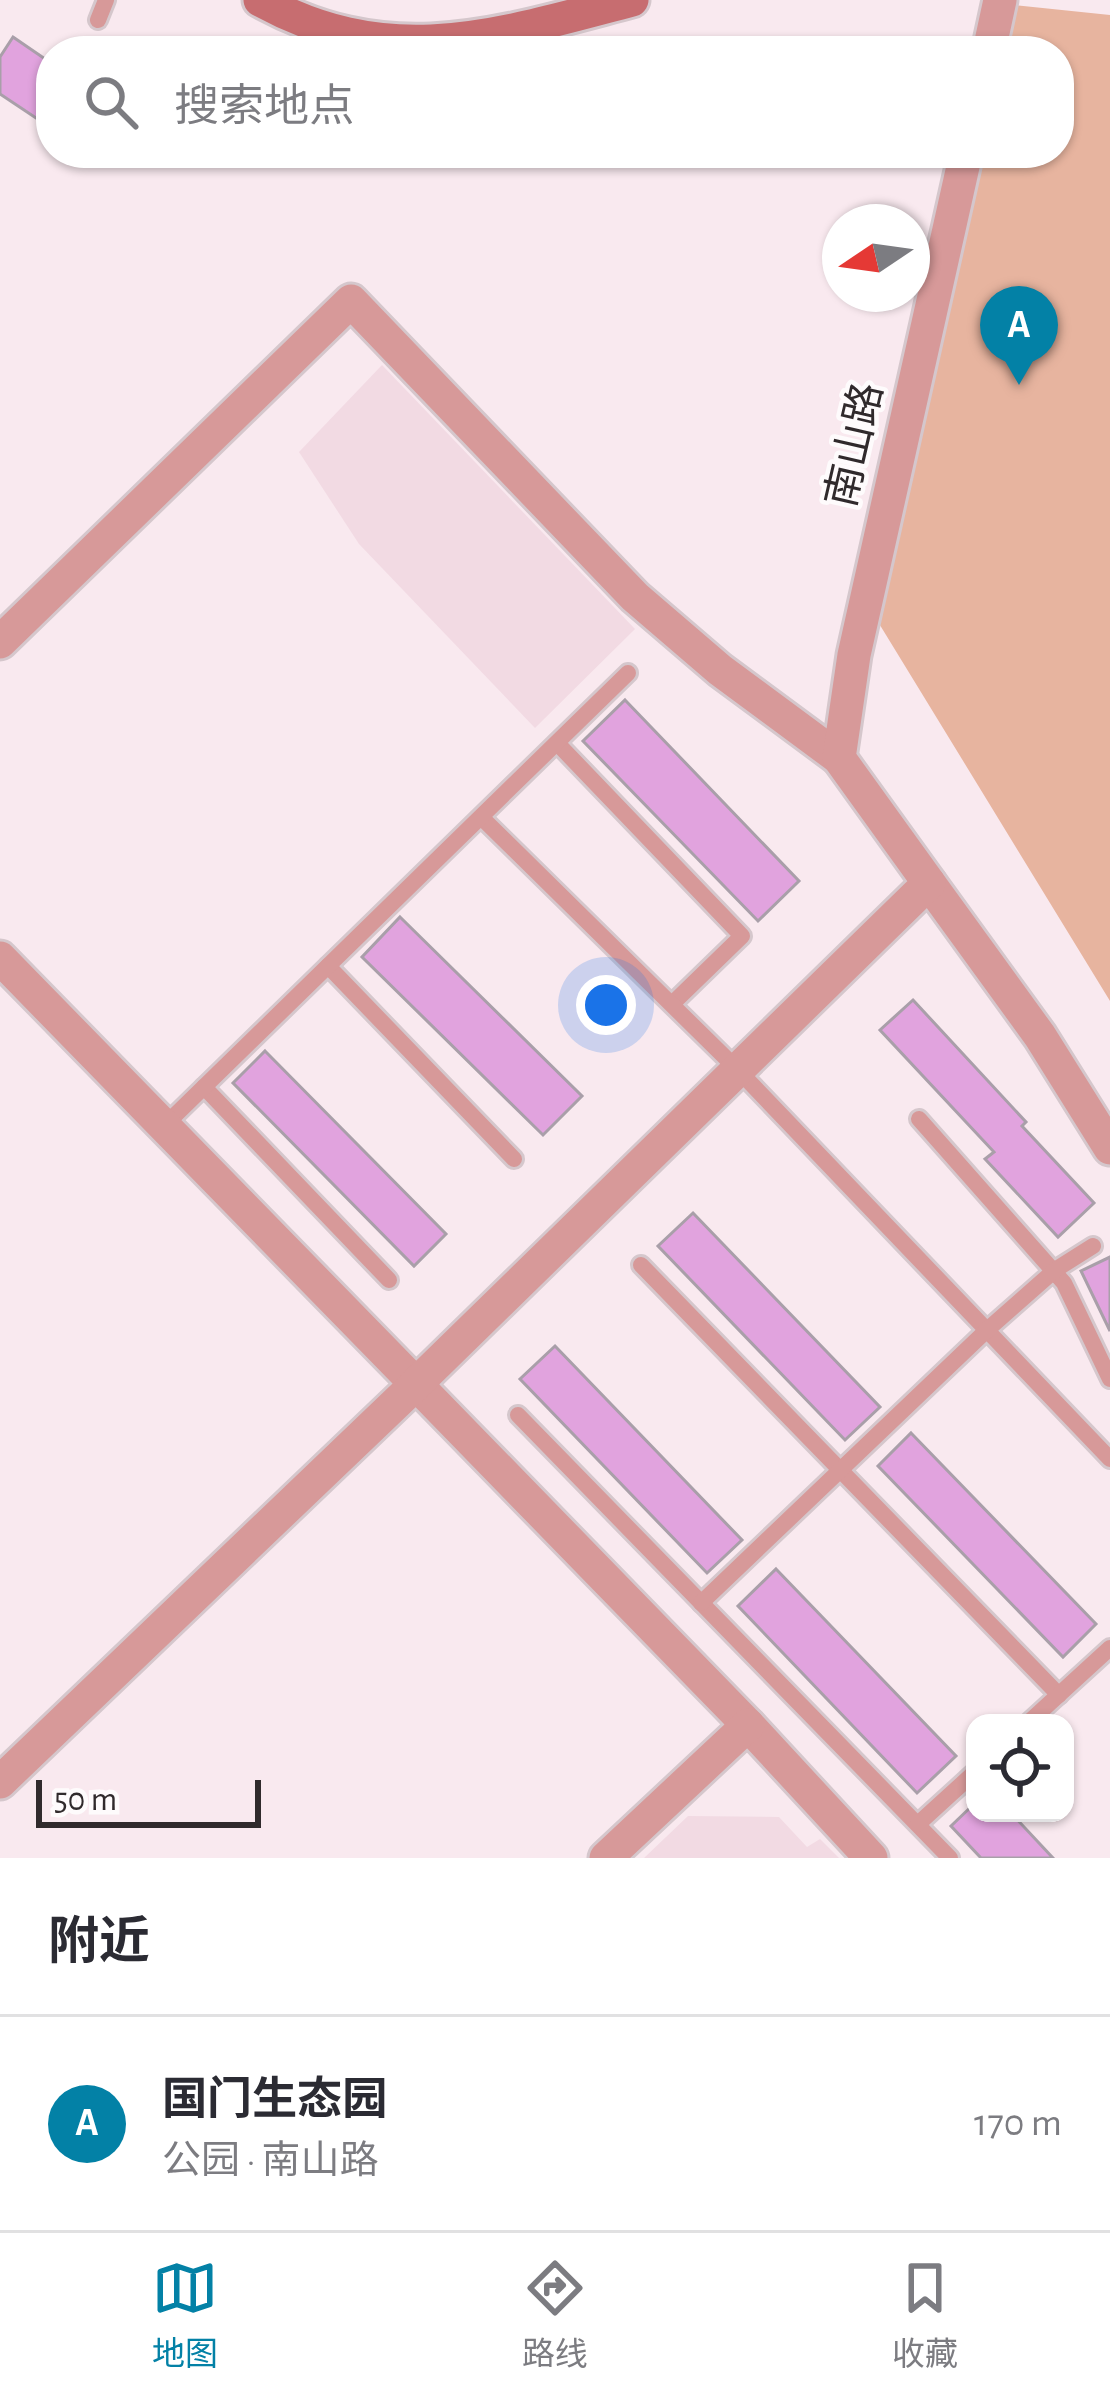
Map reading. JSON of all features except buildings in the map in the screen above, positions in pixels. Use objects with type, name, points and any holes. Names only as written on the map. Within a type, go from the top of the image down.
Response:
[{"type":"main road","points":[[260,0],[296,20],[353,36]]},
{"type":"main road","points":[[482,36],[632,0]]},
{"type":"street","points":[[992,36],[1000,0]]},
{"type":"street","name":"南山路","points":[[841,742],[854,655],[963,168]]},
{"type":"street","points":[[0,642],[351,302],[634,597],[720,670],[841,742],[929,883],[1040,1036],[1110,1148]]},
{"type":"street","points":[[0,1782],[929,883]]},
{"type":"street","points":[[0,958],[872,1858]]},
{"type":"street","points":[[606,1858],[748,1725]]},
{"type":"lane","points":[[98,20],[106,0]]},
{"type":"lane","points":[[164,1126],[628,673]]},
{"type":"lane","points":[[557,743],[742,936],[671,1004]]},
{"type":"lane","points":[[482,818],[738,1070],[1110,1459]]},
{"type":"lane","points":[[328,966],[514,1159]]},
{"type":"lane","points":[[204,1087],[389,1280]]},
{"type":"lane","points":[[919,1119],[1054,1270],[1110,1379]]},
{"type":"lane","points":[[701,1603],[987,1330],[1054,1270],[1093,1246]]},
{"type":"lane","points":[[641,1264],[1059,1695]]},
{"type":"lane","points":[[518,1415],[950,1858]]},
{"type":"lane","points":[[1038,1714],[1110,1648]]},
{"type":"lane","points":[[918,1824],[966,1780]]},
{"type":"shaded area","points":[[1013,5],[1110,15],[1110,1001],[875,617],[977,168],[1074,168],[1074,36],[1006,36]]},
{"type":"shaded area","points":[[382,365],[635,629],[535,728],[359,544],[299,452]]},
{"type":"shaded area","points":[[688,1816],[779,1817],[807,1847],[820,1839],[839,1858],[644,1858]]},
{"type":"place","name":"国门生态园","points":[[1019,385]]}]
